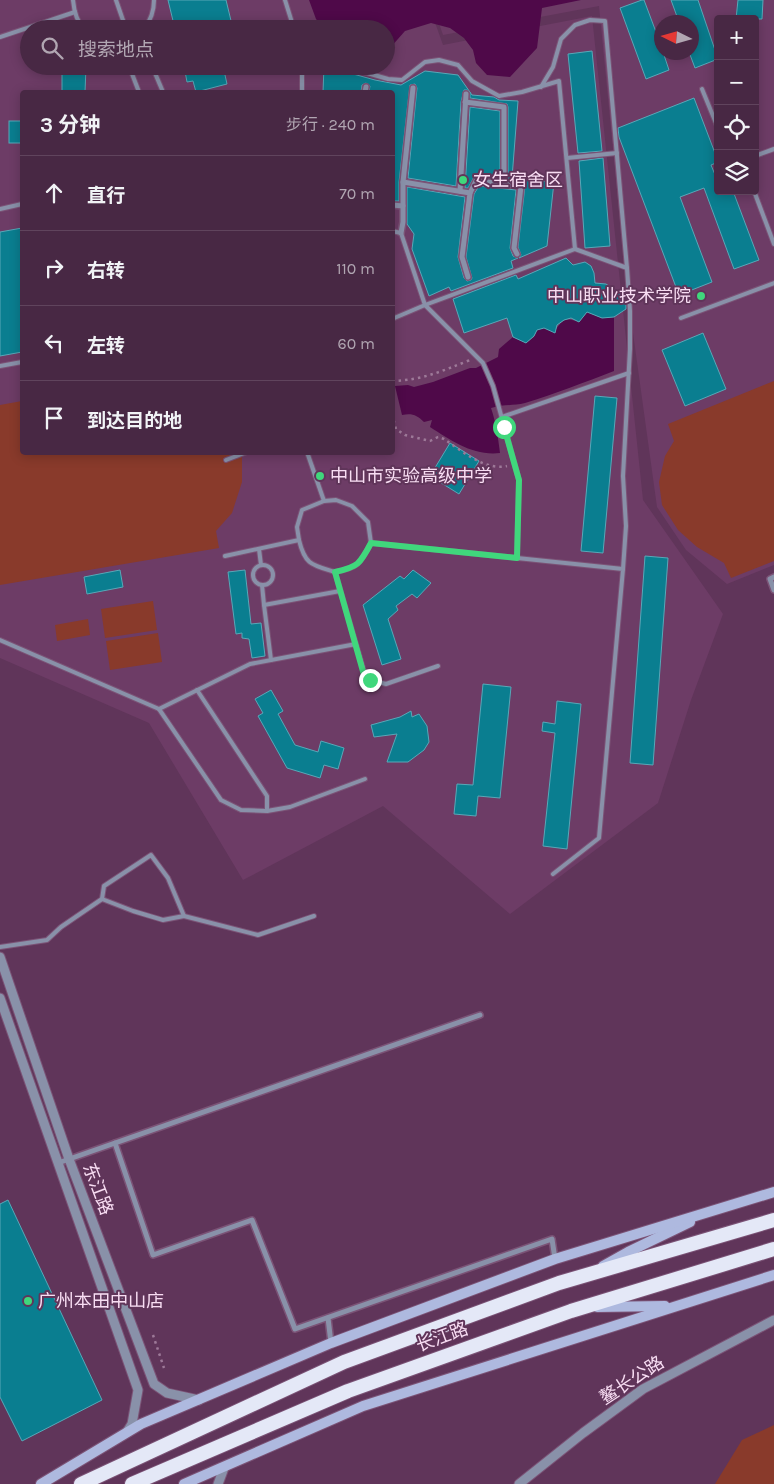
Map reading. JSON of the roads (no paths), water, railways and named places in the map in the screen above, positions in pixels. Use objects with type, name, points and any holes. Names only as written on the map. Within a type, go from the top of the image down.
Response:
[{"type":"highway","name":"长江路","points":[[81,1484],[344,1362],[559,1283],[774,1220]]},
{"type":"highway","name":"长江路","points":[[132,1484],[348,1391],[581,1308],[774,1249]]},
{"type":"main road","name":"长江路","points":[[126,1434],[141,1424],[331,1343],[555,1259],[774,1192]]},
{"type":"main road","name":"长江路","points":[[588,1275],[628,1252],[670,1233],[713,1210]]},
{"type":"main road","points":[[184,1484],[364,1406],[774,1275]]},
{"type":"main road","points":[[581,1308],[675,1306]]},
{"type":"main road","points":[[41,1484],[126,1434]]},
{"type":"street","points":[[401,233],[403,182],[414,88]]},
{"type":"street","points":[[460,191],[466,94]]},
{"type":"street","points":[[465,102],[504,107],[504,184]]},
{"type":"street","points":[[468,277],[462,257],[470,193],[476,181],[521,186],[514,248],[517,254]]},
{"type":"street","points":[[403,182],[470,193]]},
{"type":"street","points":[[395,205],[403,206]]},
{"type":"street","points":[[774,577],[770,579],[774,590]]},
{"type":"street","name":"东江路","points":[[0,957],[69,1159],[154,1384],[167,1393],[199,1400]]},
{"type":"street","name":"东江路","points":[[0,998],[138,1390],[132,1424],[126,1434]]},
{"type":"street","points":[[58,1163],[480,1015]]},
{"type":"street","points":[[115,1143],[153,1255],[252,1220],[295,1329],[552,1239],[555,1259]]},
{"type":"street","points":[[328,1318],[331,1343]]},
{"type":"street","name":"鳌长公路","points":[[519,1484],[583,1433],[643,1389],[774,1320]]},
{"type":"street","points":[[218,1484],[224,1468]]},
{"type":"lane","points":[[73,0],[74,12],[79,20]]},
{"type":"lane","points":[[116,0],[123,20]]},
{"type":"lane","points":[[151,20],[154,9],[154,0]]},
{"type":"lane","points":[[284,0],[291,20]]},
{"type":"lane","points":[[49,20],[74,12]]},
{"type":"lane","points":[[541,87],[552,67],[561,39],[575,25],[590,20],[606,21],[630,311],[629,373],[623,476],[626,526],[599,838],[553,874]]},
{"type":"lane","points":[[0,36],[20,30]]},
{"type":"lane","points":[[374,75],[402,80],[425,62],[439,60],[458,65],[472,81],[499,96],[560,81],[575,249]]},
{"type":"lane","points":[[132,75],[138,90]]},
{"type":"lane","points":[[156,75],[162,90]]},
{"type":"lane","points":[[302,75],[302,90]]},
{"type":"lane","points":[[702,90],[714,118]]},
{"type":"lane","points":[[759,155],[774,149]]},
{"type":"lane","points":[[567,158],[617,153]]},
{"type":"lane","points":[[756,195],[774,244]]},
{"type":"lane","points":[[0,209],[20,204]]},
{"type":"lane","points":[[395,232],[401,233],[425,305],[483,363],[493,386],[519,480],[517,558]]},
{"type":"lane","points":[[395,318],[575,249],[627,268]]},
{"type":"lane","points":[[681,318],[774,283]]},
{"type":"lane","points":[[0,366],[20,362]]},
{"type":"lane","points":[[502,417],[629,373]]},
{"type":"lane","points":[[226,460],[239,455]]},
{"type":"lane","points":[[308,455],[324,501]]},
{"type":"lane","points":[[336,500],[352,506],[368,522],[371,543],[363,558],[351,569],[335,572],[312,565],[302,554],[299,540],[297,527],[302,510],[324,501],[336,500]]},
{"type":"lane","points":[[225,556],[299,540]]},
{"type":"lane","points":[[371,543],[623,569]]},
{"type":"lane","points":[[259,548],[262,565]]},
{"type":"lane","points":[[262,565],[269,567],[274,575],[269,584],[262,585],[256,582],[253,576],[255,570],[262,565]]},
{"type":"lane","points":[[335,572],[364,675],[370,680],[386,684],[438,666]]},
{"type":"lane","points":[[262,585],[271,660]]},
{"type":"lane","points":[[264,605],[340,591]]},
{"type":"lane","points":[[0,640],[159,709],[221,800],[241,810],[268,811],[290,807],[365,779]]},
{"type":"lane","points":[[159,709],[250,664],[356,644]]},
{"type":"lane","points":[[198,690],[267,796],[268,811]]},
{"type":"lane","points":[[0,947],[47,940],[102,899],[104,886],[151,855],[168,878],[184,916]]},
{"type":"lane","points":[[102,899],[133,912],[163,920],[184,916],[258,935],[314,916]]},
{"type":"place","name":"女生宿舍区","points":[[463,180]]},
{"type":"place","name":"中山职业技术学院","points":[[701,296]]},
{"type":"place","name":"中山市实验高级中学","points":[[320,476]]},
{"type":"place","name":"广州本田中山店","points":[[28,1301]]}]
